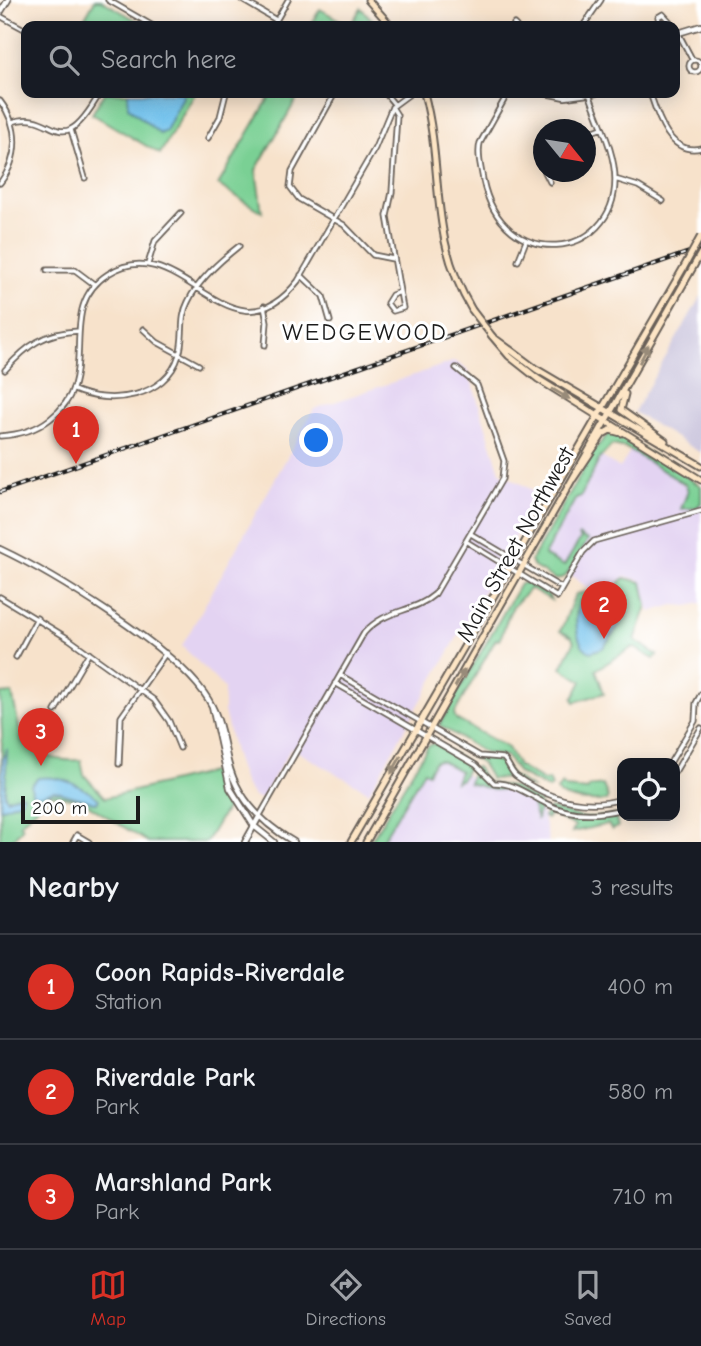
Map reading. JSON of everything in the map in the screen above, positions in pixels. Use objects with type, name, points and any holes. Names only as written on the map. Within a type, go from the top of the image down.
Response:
[{"type":"main road","points":[[368,0],[387,21]]},
{"type":"main road","points":[[425,98],[431,127],[442,234],[452,269],[472,310],[509,356],[538,379],[701,480]]},
{"type":"main road","name":"Main Street Northwest","points":[[351,842],[701,236]]},
{"type":"main road","name":"Main Street Northwest","points":[[366,842],[701,253]]},
{"type":"main road","points":[[492,336],[527,363],[701,466]]},
{"type":"main road","points":[[626,386],[621,411],[672,449]]},
{"type":"main road","points":[[570,480],[579,473],[605,432],[614,430],[639,441]]},
{"type":"street","points":[[8,0],[0,15],[21,27]]},
{"type":"street","points":[[108,0],[144,21]]},
{"type":"street","points":[[242,0],[276,20],[288,0]]},
{"type":"street","points":[[586,21],[601,0]]},
{"type":"street","points":[[659,21],[658,17],[663,13],[669,21]]},
{"type":"street","points":[[680,29],[701,26]]},
{"type":"street","points":[[680,39],[692,59]]},
{"type":"street","points":[[12,122],[30,119],[57,131],[71,130],[85,118],[97,98]]},
{"type":"street","points":[[208,138],[220,117],[225,98]]},
{"type":"street","points":[[332,98],[292,171],[290,184],[297,197],[334,219],[373,255],[393,259]]},
{"type":"street","points":[[388,98],[397,115],[392,192],[387,216],[403,308],[393,311],[387,303],[392,295],[400,292]]},
{"type":"street","points":[[0,436],[43,424],[65,406],[74,390],[79,372],[79,331],[83,306],[95,285],[119,268],[148,264],[172,271],[216,302],[232,307],[264,306],[286,293],[301,275],[334,219],[374,148],[393,106],[404,98]]},
{"type":"street","points":[[505,98],[478,151],[484,185],[497,215],[508,231],[526,241],[552,246],[568,244],[581,238],[606,214],[615,179],[602,128],[591,98]]},
{"type":"street","points":[[652,98],[666,134],[690,148],[701,148]]},
{"type":"street","points":[[0,101],[12,122],[14,155],[0,183]]},
{"type":"street","points":[[596,130],[602,128]]},
{"type":"street","points":[[71,130],[85,178]]},
{"type":"street","points":[[615,179],[638,186],[663,201]]},
{"type":"street","points":[[148,264],[155,241],[181,213]]},
{"type":"street","points":[[518,261],[526,241]]},
{"type":"street","points":[[74,390],[108,398],[141,392],[168,375],[180,353],[182,314],[196,289],[239,247]]},
{"type":"street","points":[[47,270],[75,270],[95,285]]},
{"type":"street","points":[[301,275],[323,296],[330,321]]},
{"type":"street","points":[[264,306],[267,322],[265,345]]},
{"type":"street","points":[[143,329],[157,342],[199,365]]},
{"type":"street","points":[[5,370],[36,340],[57,332],[79,331]]},
{"type":"street","points":[[245,842],[335,683],[372,624],[392,612],[418,605],[435,594],[502,479],[505,465],[477,385],[456,368]]},
{"type":"street","points":[[467,542],[557,597],[583,552],[594,541],[701,511]]},
{"type":"street","points":[[471,534],[562,588]]},
{"type":"street","points":[[0,549],[57,581],[166,653],[192,677],[219,719],[236,783],[259,817],[294,842]]},
{"type":"street","points":[[0,597],[89,653],[162,707],[180,748]]},
{"type":"street","points":[[16,657],[37,618]]},
{"type":"street","points":[[55,711],[89,653]]},
{"type":"street","points":[[119,764],[121,717],[166,653]]},
{"type":"street","points":[[340,675],[480,756],[503,758],[516,776],[560,799],[593,805],[617,800]]},
{"type":"street","points":[[335,683],[479,767],[489,781],[508,783],[556,808],[592,814],[617,810]]},
{"type":"street","points":[[673,758],[695,721],[696,702],[701,694]]},
{"type":"street","points":[[212,705],[230,788],[254,825],[274,842]]},
{"type":"street","points":[[680,764],[701,728]]},
{"type":"street","points":[[72,842],[77,835],[89,842]]},
{"type":"shaded area","points":[[701,296],[701,453],[634,412]]},
{"type":"shaded area","points":[[455,361],[468,370],[500,472],[539,494],[369,792],[291,748],[262,799],[254,797],[245,785],[235,756],[224,711],[224,688],[182,646],[314,409]]},
{"type":"shaded area","points":[[632,448],[701,497],[701,603],[674,605],[650,612],[641,580],[624,576],[616,585],[592,591],[544,555],[600,456],[620,468]]},
{"type":"shaded area","points":[[433,753],[474,780],[494,789],[507,787],[540,805],[549,842],[380,842]]},
{"type":"green space","points":[[95,0],[101,0],[138,21],[83,21]]},
{"type":"green space","points":[[361,8],[373,21],[353,21]]},
{"type":"green space","points":[[320,9],[341,21],[313,21]]},
{"type":"green space","points":[[101,98],[193,98],[160,154],[92,114]]},
{"type":"green space","points":[[269,98],[297,98],[256,170],[262,212],[218,185]]},
{"type":"green space","points":[[609,433],[627,439],[701,486],[701,503],[696,508],[681,509],[688,491],[686,485],[626,448],[612,445],[600,458],[581,496],[576,498],[544,555],[564,566],[581,538],[578,535],[588,540],[566,576],[556,580],[534,567],[531,561],[595,449]]},
{"type":"green space","points":[[624,578],[642,582],[647,606],[635,640],[657,655],[654,659],[633,647],[596,670],[604,693],[575,702],[573,699],[582,681],[561,668],[574,643],[572,637],[560,631],[576,594],[615,588]]},
{"type":"green space","points":[[527,582],[548,594],[551,600],[530,588],[516,603],[499,640],[496,639],[454,714],[456,719],[508,748],[518,766],[544,781],[549,780],[552,787],[549,789],[518,773],[506,756],[485,753],[439,725],[520,584]]},
{"type":"green space","points":[[12,693],[22,742],[50,757],[81,760],[84,775],[105,798],[220,770],[230,802],[206,842],[148,842],[80,800],[50,794],[20,824],[23,827],[11,842],[0,842],[0,694]]},
{"type":"green space","points":[[435,743],[466,761],[468,766],[462,779],[456,782],[460,771],[440,760],[435,761],[428,773],[424,771],[381,842],[370,842],[428,746]]},
{"type":"green space","points":[[471,757],[501,759],[511,775],[534,789],[506,778],[491,779],[482,764]]},
{"type":"green space","points":[[477,767],[488,783],[513,787],[540,803],[537,820],[531,802],[507,789],[494,790],[469,783],[473,768]]},
{"type":"green space","points":[[562,784],[565,788],[588,790],[589,787],[603,785],[608,797],[606,801],[570,798],[559,794],[557,790]]},
{"type":"green space","points":[[550,808],[584,818],[615,815],[618,827],[612,830],[608,824],[572,832],[575,826],[551,814],[547,819],[544,817]]},
{"type":"water","points":[[128,98],[182,98],[166,131],[160,134],[128,107]]},
{"type":"water","points":[[590,596],[622,606],[627,615],[603,648],[591,652],[581,643],[576,619],[582,599]]},
{"type":"water","points":[[7,749],[5,795],[7,799],[21,794],[23,796],[21,801],[0,809],[3,759]]},
{"type":"water","points":[[38,778],[71,782],[99,799],[97,803],[54,791],[38,796],[32,794],[31,785]]},
{"type":"railway","points":[[0,492],[701,248]]},
{"type":"place","name":"Coon Rapids-Riverdale","points":[[76,464]]},
{"type":"place","name":"Riverdale Park","points":[[604,639]]},
{"type":"place","name":"Marshland Park","points":[[41,766]]},
{"type":"district","name":"WEDGEWOOD","points":[[365,332]]}]
